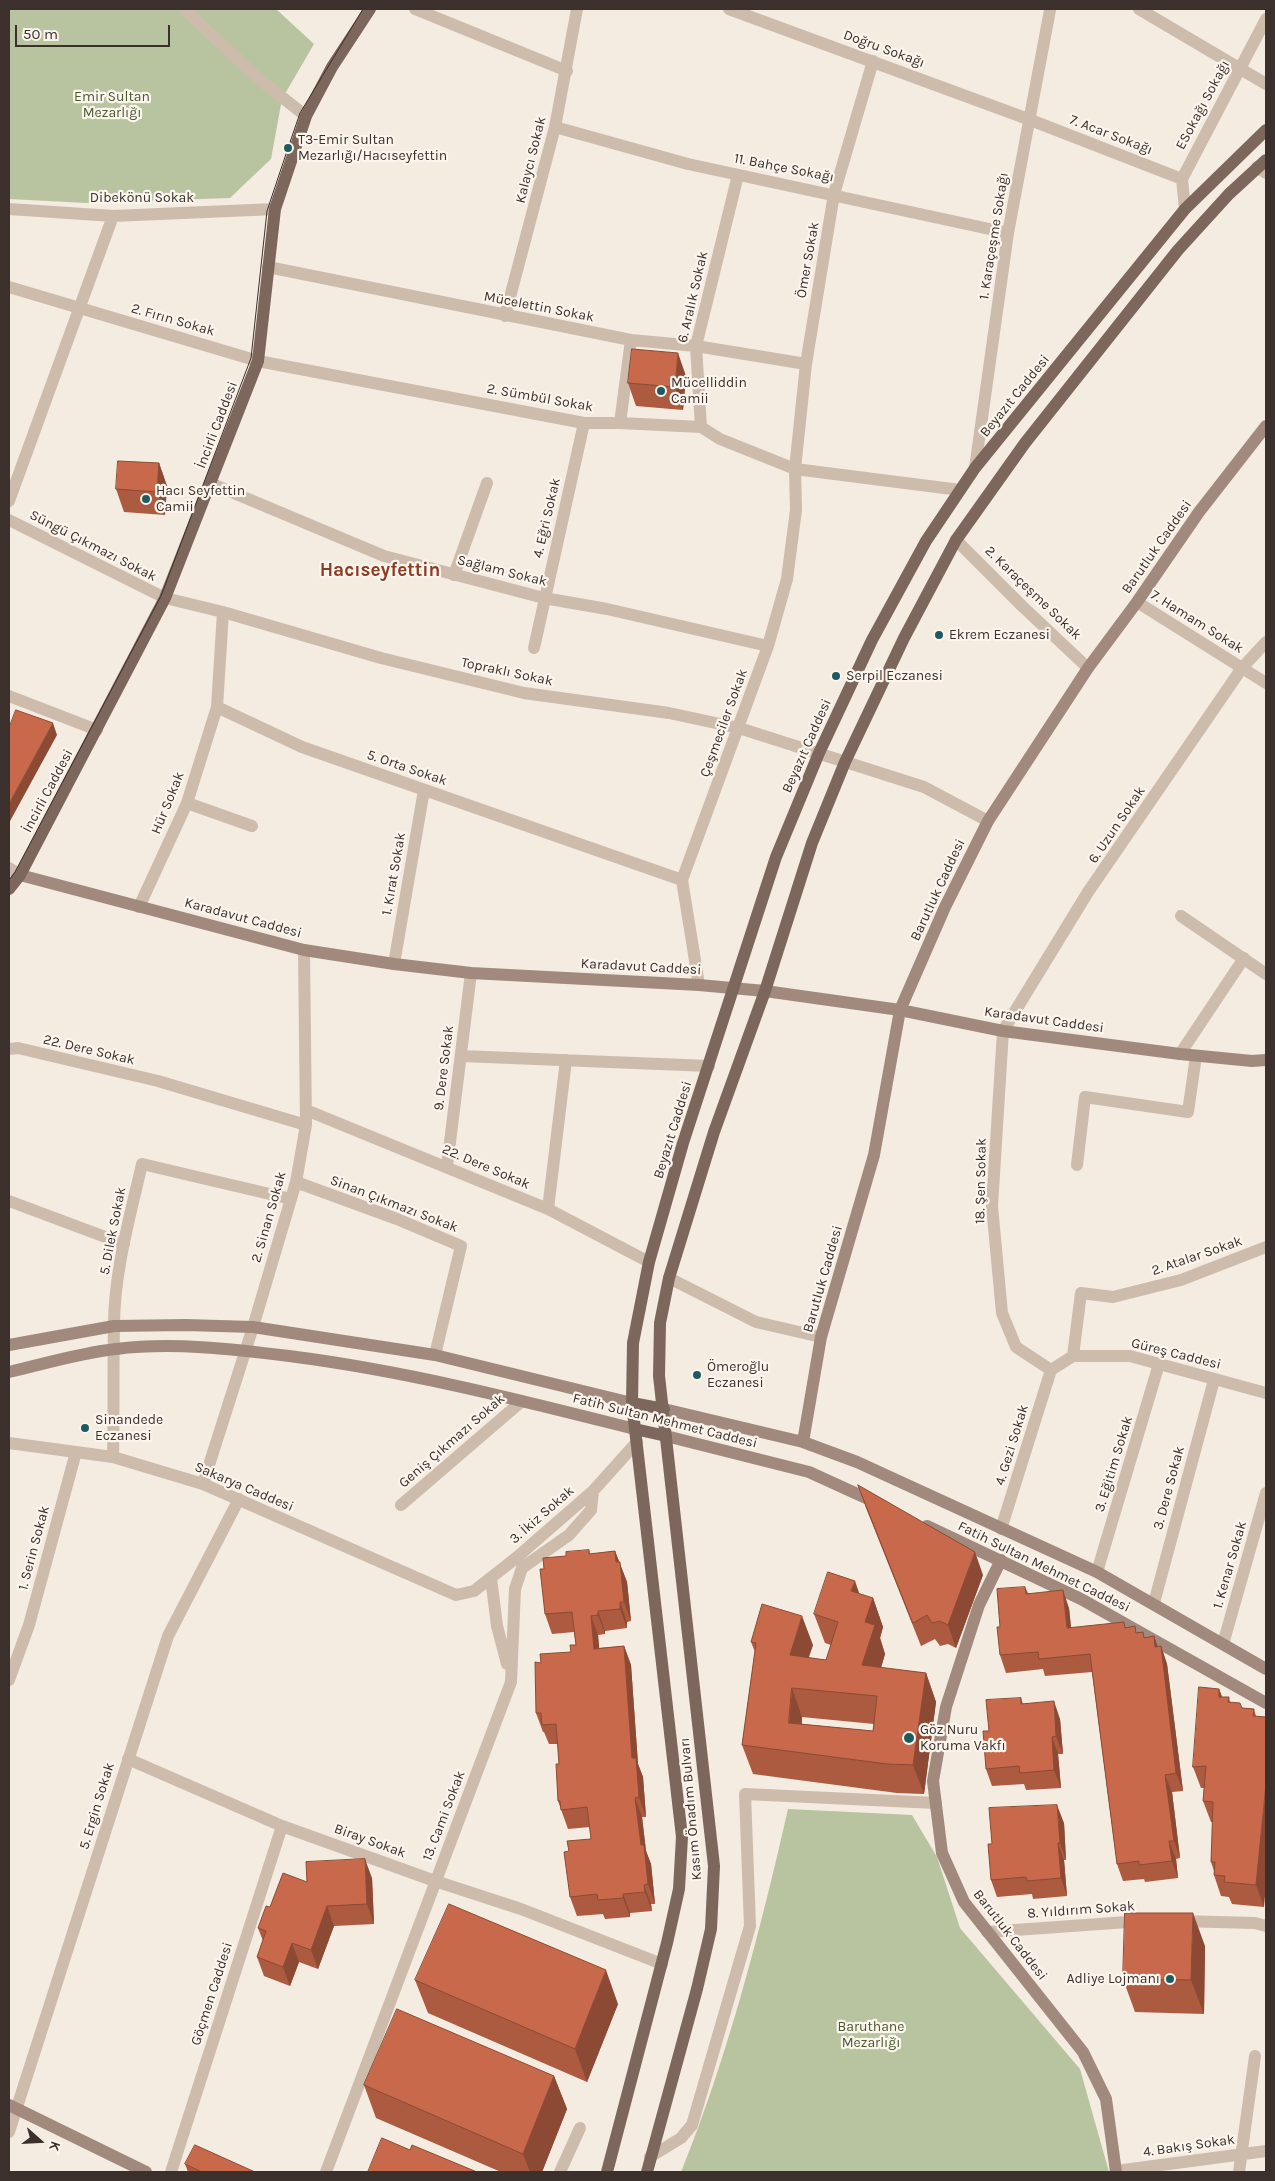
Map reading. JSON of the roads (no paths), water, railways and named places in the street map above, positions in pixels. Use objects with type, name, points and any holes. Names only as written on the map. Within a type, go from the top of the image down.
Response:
[{"type":"main road","name":"İncirli Caddesi","points":[[9,889],[20,875],[165,598],[258,361],[275,209],[306,116],[332,67],[370,9]]},
{"type":"main road","name":"Beyazıt Caddesi","points":[[635,1429],[632,1403],[633,1344],[649,1262],[683,1143],[776,857],[819,753],[872,640],[926,541],[975,468],[1186,209],[1266,130]]},
{"type":"main road","points":[[666,1436],[659,1376],[660,1323],[669,1278],[714,1132],[765,991],[812,843],[845,762],[904,638],[956,540],[1025,442],[1128,310],[1178,250],[1229,194],[1263,167]]},
{"type":"main road","name":"Barutluk Caddesi","points":[[803,1442],[821,1337],[874,1155],[900,1010],[945,906],[988,821],[1088,668],[1137,602],[1199,512],[1266,426]]},
{"type":"main road","name":"Karadavut Caddesi","points":[[20,875],[304,950],[394,964],[471,973],[698,985],[765,991],[900,1010],[1003,1031],[1196,1056],[1252,1061],[1266,1060]]},
{"type":"main road","name":"Fatih Sultan Mehmet Caddesi","points":[[9,1345],[114,1326],[186,1325],[254,1327],[435,1355],[803,1442],[857,1462],[1097,1572],[1266,1669]]},
{"type":"main road","name":"Fatih Sultan Mehmet Caddesi","points":[[9,1372],[115,1349],[157,1347],[246,1350],[362,1365],[522,1400],[809,1472],[888,1508]]},
{"type":"main road","name":"Kasım Önadım Bulvarı","points":[[607,2172],[662,1964],[679,1889],[682,1837],[635,1429]]},
{"type":"main road","name":"Kasım Önadım Bulvarı","points":[[646,2172],[697,1989],[711,1929],[714,1866],[666,1436]]},
{"type":"main road","name":"Fatih Sultan Mehmet Caddesi","points":[[914,1520],[1082,1599],[1266,1703]]},
{"type":"main road","name":"Barutluk Caddesi","points":[[1001,1560],[979,1605],[946,1707],[933,1781],[942,1853],[964,1902],[1083,2052],[1106,2098],[1116,2172]]},
{"type":"main road","points":[[13,2107],[146,2172]]},
{"type":"street","points":[[184,9],[260,80],[306,116]]},
{"type":"street","points":[[415,9],[567,72]]},
{"type":"street","name":"Kalaycı Sokak","points":[[506,316],[555,127],[567,72],[577,9]]},
{"type":"street","name":"Doğru Sokağı","points":[[729,9],[752,12],[873,61],[1028,119]]},
{"type":"street","name":"1. Karaçeşme Sokağı","points":[[975,468],[1008,232],[1028,119],[1053,9]]},
{"type":"street","points":[[1139,9],[1266,84]]},
{"type":"street","name":"ESokağı Sokağı","points":[[1182,179],[1266,19]]},
{"type":"street","name":"Ömer Sokak","points":[[795,469],[806,364],[834,194],[873,61]]},
{"type":"street","name":"7. Acar Sokağı","points":[[1028,119],[1182,179]]},
{"type":"street","name":"11. Bahçe Sokağı","points":[[555,127],[688,164],[1008,232]]},
{"type":"street","name":"6. Aralık Sokak","points":[[701,427],[696,346],[738,174]]},
{"type":"street","points":[[1182,179],[1186,209]]},
{"type":"street","name":"Dibekönü Sokak","points":[[9,209],[113,216],[275,209]]},
{"type":"street","points":[[9,501],[113,216]]},
{"type":"street","name":"Mücelettin Sokak","points":[[268,267],[631,340],[696,346],[806,364]]},
{"type":"street","name":"2. Fırın Sokak","points":[[9,287],[258,361]]},
{"type":"street","points":[[620,422],[631,340]]},
{"type":"street","name":"2. Sümbül Sokak","points":[[258,361],[584,423],[620,422],[701,427],[720,438],[795,469],[960,490]]},
{"type":"street","name":"4. Eğri Sokak","points":[[534,648],[584,423]]},
{"type":"street","name":"Çeşmeciler Sokak","points":[[698,985],[682,880],[768,646],[787,579],[796,510],[795,469]]},
{"type":"street","name":"Sağlam Sokak","points":[[210,483],[384,556],[544,598],[607,609],[768,646]]},
{"type":"street","points":[[454,575],[487,483]]},
{"type":"street","name":"Süngü Çıkmazı Sokak","points":[[9,520],[165,598]]},
{"type":"street","name":"2. Karaçeşme Sokak","points":[[956,540],[1088,668]]},
{"type":"street","name":"Topraklı Sokak","points":[[165,598],[223,612],[381,658],[524,693],[669,713],[739,728],[924,787],[988,821]]},
{"type":"street","name":"7. Hamam Sokak","points":[[1137,602],[1266,683]]},
{"type":"street","points":[[217,706],[223,612]]},
{"type":"street","name":"6. Uzun Sokak","points":[[1003,1031],[1088,892],[1242,668],[1266,642]]},
{"type":"street","points":[[9,696],[97,730]]},
{"type":"street","name":"5. Orta Sokak","points":[[217,706],[302,747],[682,880]]},
{"type":"street","name":"Hür Sokak","points":[[139,907],[186,804],[217,706]]},
{"type":"street","name":"1. Kırat Sokak","points":[[394,964],[424,790]]},
{"type":"street","points":[[186,804],[252,826]]},
{"type":"street","points":[[9,868],[20,875]]},
{"type":"street","points":[[1181,916],[1266,974]]},
{"type":"street","name":"2. Sinan Sokak","points":[[203,1484],[254,1327],[296,1182],[306,1125],[304,950]]},
{"type":"street","points":[[1180,1054],[1244,958]]},
{"type":"street","name":"9. Dere Sokak","points":[[446,1166],[471,973]]},
{"type":"street","name":"18. Şen Sokak","points":[[1003,1031],[992,1206],[1002,1313],[1016,1347],[1051,1370]]},
{"type":"street","name":"22. Dere Sokak","points":[[9,1050],[18,1048],[158,1082],[306,1125]]},
{"type":"street","points":[[461,1056],[709,1066]]},
{"type":"street","points":[[1077,1165],[1086,1097],[1188,1112],[1196,1056]]},
{"type":"street","points":[[548,1209],[566,1060]]},
{"type":"street","name":"22. Dere Sokak","points":[[306,1110],[548,1209],[649,1262]]},
{"type":"street","name":"5. Dilek Sokak","points":[[113,1457],[114,1326],[124,1244],[142,1164],[291,1199]]},
{"type":"street","name":"Sinan Çıkmazı Sokak","points":[[296,1182],[397,1219],[461,1246],[435,1355]]},
{"type":"street","points":[[9,1201],[124,1244]]},
{"type":"street","name":"2. Atalar Sokak","points":[[1074,1356],[1081,1294],[1114,1297],[1181,1280],[1266,1247]]},
{"type":"street","points":[[669,1278],[756,1322],[821,1337]]},
{"type":"street","points":[[1051,1370],[1074,1356]]},
{"type":"street","name":"Güreş Caddesi","points":[[1074,1356],[1130,1356],[1266,1393]]},
{"type":"street","name":"3. Eğitim Sokak","points":[[1097,1572],[1159,1364]]},
{"type":"street","name":"4. Gezi Sokak","points":[[1001,1529],[1051,1370]]},
{"type":"street","name":"3. Dere Sokak","points":[[1154,1603],[1214,1380]]},
{"type":"street","name":"Geniş Çıkmazı Sokak","points":[[401,1505],[522,1400]]},
{"type":"street","name":"3. İkiz Sokak","points":[[456,1595],[474,1591],[491,1578],[593,1490],[637,1442]]},
{"type":"street","name":"Sakarya Caddesi","points":[[9,1443],[113,1457],[203,1484],[456,1595]]},
{"type":"street","name":"1. Serin Sokak","points":[[9,1680],[29,1625],[76,1452]]},
{"type":"street","name":"13. Cami Sokak","points":[[326,2172],[511,1682],[515,1589],[522,1568],[569,1535],[591,1510],[593,1490]]},
{"type":"street","name":"1. Kenar Sokak","points":[[1223,1644],[1266,1493]]},
{"type":"street","name":"5. Ergin Sokak","points":[[9,2132],[13,2107],[168,1636],[239,1499]]},
{"type":"street","points":[[491,1578],[497,1626],[511,1682]]},
{"type":"street","name":"Biray Sokak","points":[[128,1759],[282,1826],[435,1881],[521,1909],[662,1964]]},
{"type":"street","points":[[650,2157],[681,2138],[692,2125],[750,1926],[745,1794],[936,1803]]},
{"type":"street","name":"Göçmen Caddesi","points":[[171,2172],[282,1826]]},
{"type":"street","name":"8. Yıldırım Sokak","points":[[987,1932],[1159,1920],[1255,1923],[1266,1926]]},
{"type":"street","points":[[1239,2172],[1255,2056]]},
{"type":"street","points":[[560,2172],[580,2128]]},
{"type":"street","name":"4. Bakış Sokak","points":[[1116,2172],[1266,2151]]},
{"type":"tram line","points":[[9,880],[15,872],[161,596],[251,358],[267,211],[300,113],[363,9]]},
{"type":"place","name":"T3-Emir Sultan Mezarlığı/Hacıseyfettin","points":[[288,148]]},
{"type":"place","name":"Mücelliddin Camii","points":[[661,391]]},
{"type":"place","name":"Hacı Seyfettin Camii","points":[[146,499]]},
{"type":"place","name":"Ekrem Eczanesi","points":[[939,635]]},
{"type":"place","name":"Serpil Eczanesi","points":[[836,676]]},
{"type":"place","name":"Ömeroğlu Eczanesi","points":[[697,1375]]},
{"type":"place","name":"Sinandede Eczanesi","points":[[85,1428]]},
{"type":"place","name":"Göz Nuru Koruma Vakfı","points":[[909,1738]]},
{"type":"place","name":"Adliye Lojmanı","points":[[1170,1979]]},
{"type":"district","name":"Hacıseyfettin","points":[[380,571]]},
{"type":"park label","name":"Emir Sultan Mezarlığı","points":[[112,105]]},
{"type":"park label","name":"Baruthane Mezarlığı","points":[[871,2036]]}]
